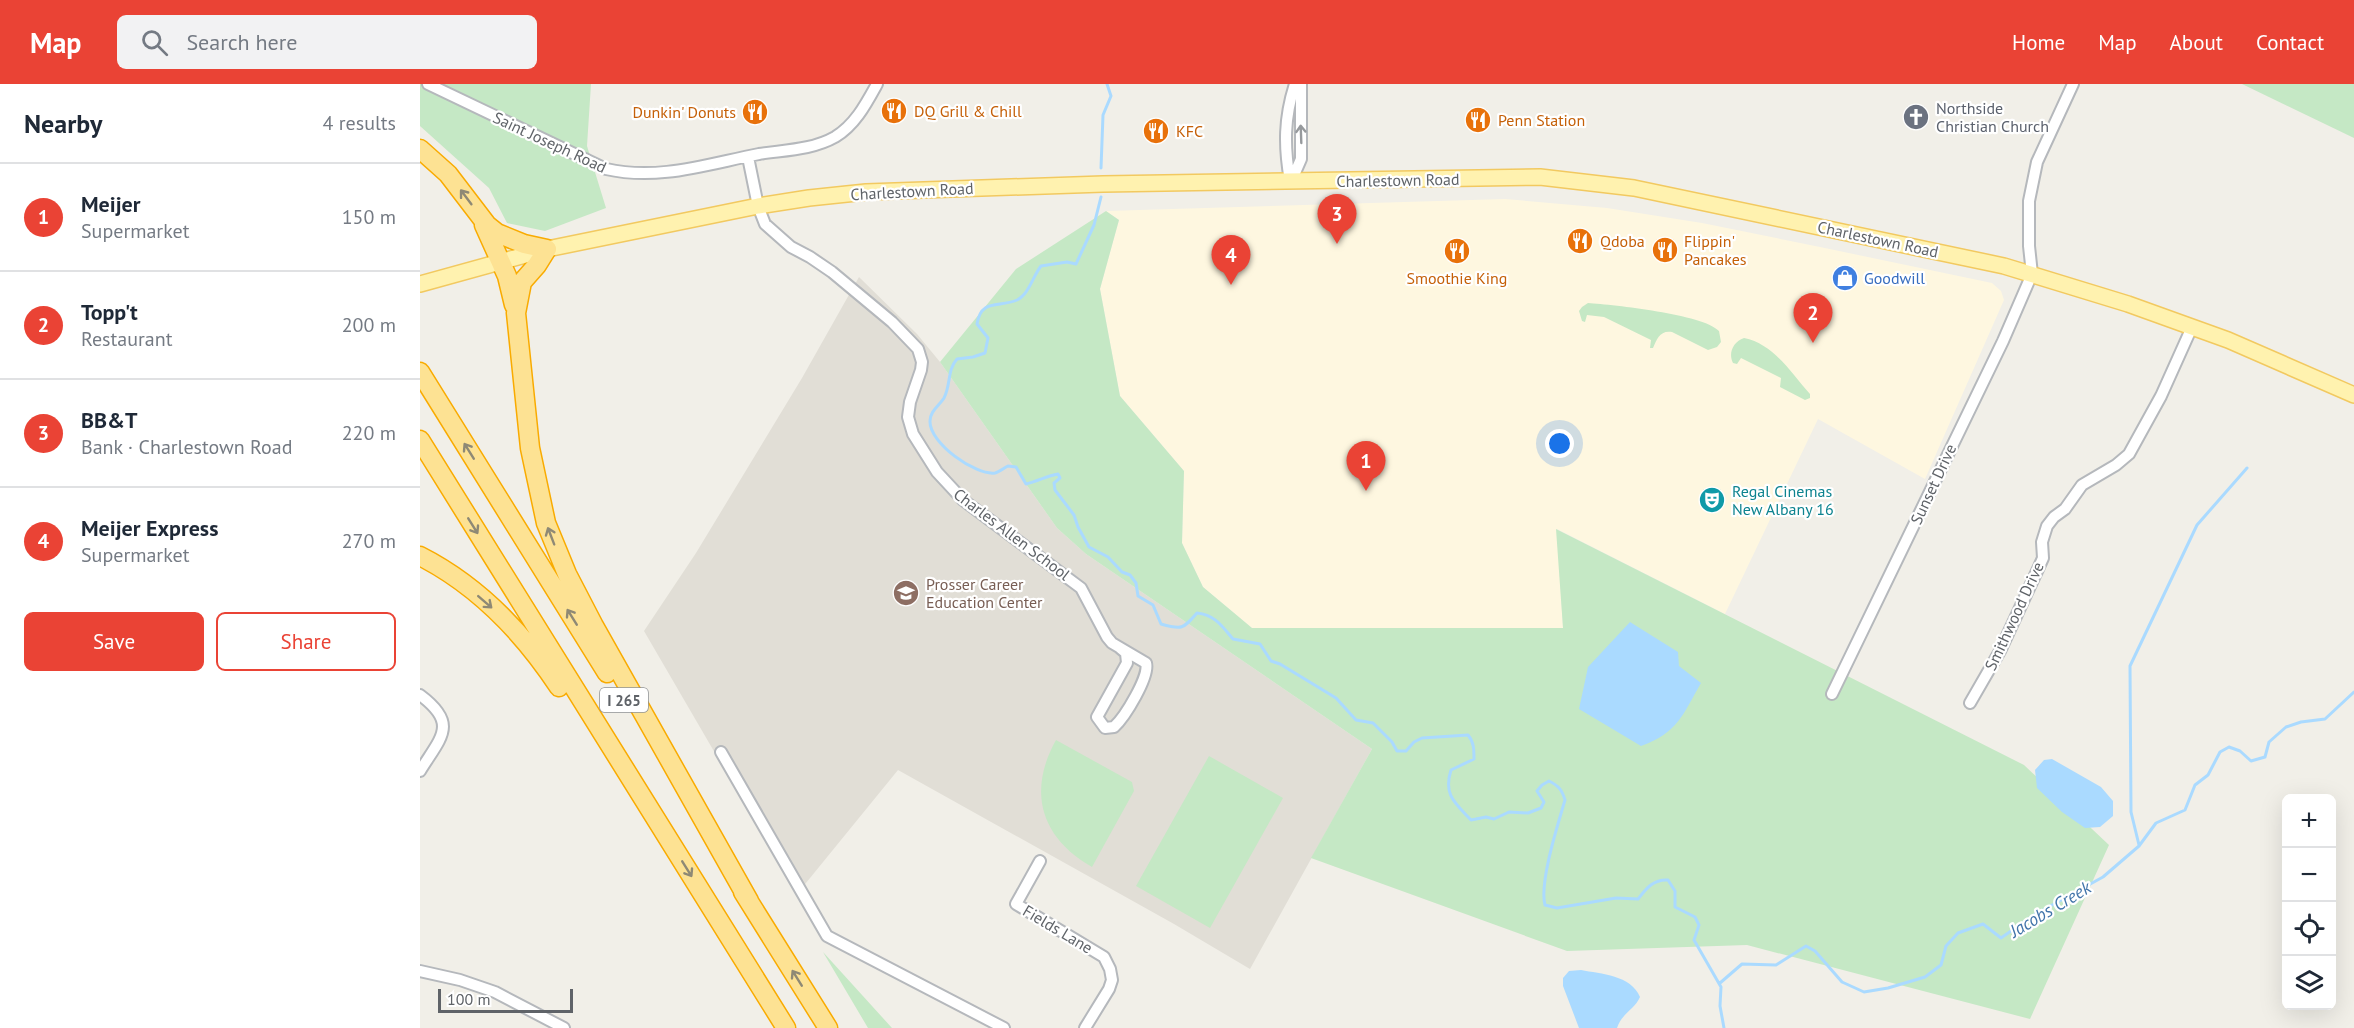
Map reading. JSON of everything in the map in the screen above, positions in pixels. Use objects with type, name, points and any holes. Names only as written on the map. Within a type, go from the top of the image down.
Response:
[{"type":"highway","points":[[420,149],[448,174],[480,217],[497,233],[524,244],[547,249],[522,282],[516,313]]},
{"type":"highway","points":[[480,217],[507,276],[516,313],[534,472],[544,514],[556,548],[594,626],[749,901]]},
{"type":"highway","name":"I 265","points":[[420,372],[828,1028]]},
{"type":"highway","name":"I 265","points":[[420,440],[786,1028]]},
{"type":"highway","points":[[420,556],[469,588],[510,624],[529,645],[671,843]]},
{"type":"main road","name":"Charlestown Road","points":[[420,284],[547,249],[758,206],[809,198],[897,190],[1103,184],[1540,177],[1634,188],[1930,249],[2032,274],[2192,327],[2250,349],[2354,395]]},
{"type":"street","name":"Saint Joseph Road","points":[[428,84],[606,169],[638,174],[670,173],[811,147],[837,136],[849,127],[877,84]]},
{"type":"street","points":[[1291,182],[1287,159],[1287,111],[1295,84]]},
{"type":"street","points":[[1291,182],[1301,159],[1301,84]]},
{"type":"street","points":[[2032,274],[2029,228],[2033,179],[2042,150],[2073,84]]},
{"type":"street","name":"Charles Allen School","points":[[748,157],[758,206],[765,224],[781,240],[832,272],[913,342],[920,355],[921,370],[910,402],[908,417],[914,434],[937,472],[963,500],[1081,588],[1107,637],[1120,648],[1126,653],[1127,663],[1097,717],[1105,728],[1118,724],[1147,672],[1143,659],[1120,648]]},
{"type":"street","name":"Sunset Drive","points":[[1832,694],[2003,341],[2032,274]]},
{"type":"street","name":"Smithwood Drive","points":[[1970,703],[2000,651],[2043,558],[2042,542],[2047,526],[2065,509],[2082,485],[2116,465],[2129,454],[2160,396],[2192,327]]},
{"type":"street","points":[[420,695],[436,707],[443,721],[438,743],[420,771]]},
{"type":"street","points":[[721,752],[827,936],[1004,1028]]},
{"type":"street","name":"Fields Lane","points":[[1040,861],[1016,904],[1104,957],[1110,969],[1112,980],[1109,989],[1085,1028]]},
{"type":"street","points":[[420,971],[460,980],[495,992],[564,1028]]},
{"type":"shaded area","points":[[1505,199],[1607,208],[1702,223],[1992,283],[2001,291],[2004,300],[1925,479],[1818,419],[1725,614],[1557,529],[1563,628],[1252,628],[1203,587],[1182,543],[1184,471],[1120,396],[1100,289],[1119,220],[1106,211]]},
{"type":"shaded area","name":"Prosser Career Education Center","points":[[859,277],[917,334],[940,362],[1057,528],[1086,554],[1372,749],[1250,969],[898,770],[797,894],[644,631],[696,553],[802,378]]},
{"type":"green space","points":[[420,84],[591,84],[587,146],[606,208],[545,231],[507,223],[489,188],[420,126]]},
{"type":"green space","points":[[2242,84],[2354,84],[2354,138]]},
{"type":"green space","points":[[1106,211],[1119,220],[1100,289],[1120,396],[1184,471],[1182,543],[1203,587],[1252,628],[1563,628],[1556,529],[2024,765],[2109,845],[2030,1019],[1747,945],[1567,951],[1311,858],[1372,749],[1086,554],[1057,528],[940,362],[1016,269]]},
{"type":"green space","points":[[1588,303],[1657,311],[1695,320],[1719,331],[1721,342],[1717,347],[1708,350],[1672,332],[1665,332],[1658,338],[1653,348],[1650,348],[1651,340],[1604,317],[1587,315],[1585,322],[1582,321],[1579,311]]},
{"type":"green space","points":[[1744,338],[1755,341],[1773,353],[1810,394],[1810,398],[1805,400],[1780,387],[1781,378],[1741,358],[1737,364],[1733,363],[1731,355],[1733,348]]},
{"type":"green space","points":[[1056,740],[1132,782],[1134,791],[1092,867],[1061,842],[1044,812],[1041,795],[1042,778],[1047,759]]},
{"type":"green space","points":[[1209,756],[1283,798],[1210,928],[1136,886]]},
{"type":"green space","points":[[823,952],[892,1028],[868,1028]]},
{"type":"water","points":[[1630,622],[1678,652],[1679,666],[1701,683],[1684,713],[1671,729],[1641,746],[1579,709],[1588,667]]},
{"type":"water","points":[[2052,759],[2101,787],[2113,801],[2113,816],[2100,827],[2085,828],[2062,812],[2037,788],[2035,770],[2044,760]]},
{"type":"water","points":[[1581,970],[1615,977],[1630,984],[1636,990],[1640,997],[1617,1028],[1579,1028],[1563,986],[1563,978],[1569,971]]},
{"type":"waterway","points":[[1101,168],[1103,115],[1111,96],[1107,84]]},
{"type":"waterway","points":[[1101,197],[1094,225],[1076,264],[1067,262],[1041,266],[1028,289],[1017,300],[992,305],[982,310],[977,324],[988,338],[985,353],[957,359],[954,363],[946,393],[930,417],[932,430],[937,439],[966,464],[987,473],[995,473],[1008,466],[1016,467],[1026,484],[1058,474],[1060,478],[1054,483],[1055,490],[1074,515],[1089,547],[1108,557],[1122,572],[1130,575],[1136,583],[1138,596],[1153,605],[1161,624],[1182,627],[1197,613],[1209,616],[1218,622],[1233,639],[1260,644],[1271,661],[1280,664],[1336,698],[1356,720],[1373,723],[1392,742],[1397,751],[1406,751],[1414,742],[1422,738],[1468,735],[1473,743],[1474,759],[1451,770],[1448,786],[1452,798],[1471,820],[1486,817],[1494,819],[1509,812],[1528,813],[1541,808],[1544,802],[1537,791],[1549,781],[1555,785],[1565,800],[1547,868],[1545,905],[1557,908],[1616,898],[1638,899],[1654,883],[1668,880],[1675,891],[1675,907],[1695,917],[1699,925],[1694,940],[1721,987],[1720,1006],[1724,1028]]},
{"type":"waterway","points":[[2139,845],[2131,812],[2130,666],[2197,525],[2247,468]]},
{"type":"waterway","name":"Jacobs Creek","points":[[1720,983],[1742,964],[1776,965],[1806,946],[1815,951],[1842,982],[1864,992],[1888,988],[1925,977],[1941,965],[1946,946],[1958,933],[1983,924],[2001,938],[2034,915],[2103,877],[2139,846],[2156,823],[2185,810],[2195,785],[2208,775],[2220,752],[2229,747],[2240,751],[2251,761],[2265,757],[2269,742],[2286,727],[2301,722],[2325,719],[2354,692]]},
{"type":"place","name":"DQ Grill & Chill","points":[[894,111]]},
{"type":"place","name":"Dunkin' Donuts","points":[[755,112]]},
{"type":"place","name":"Northside Christian Church","points":[[1916,117]]},
{"type":"place","name":"Penn Station","points":[[1478,120]]},
{"type":"place","name":"KFC","points":[[1156,131]]},
{"type":"place","name":"Qdoba","points":[[1580,241]]},
{"type":"place","name":"BB&T","points":[[1337,244]]},
{"type":"place","name":"Flippin' Pancakes","points":[[1665,250]]},
{"type":"place","name":"Smoothie King","points":[[1457,251]]},
{"type":"place","name":"Goodwill","points":[[1845,278]]},
{"type":"place","name":"Meijer Express","points":[[1231,285]]},
{"type":"place","name":"Topp't","points":[[1813,343]]},
{"type":"place","name":"Meijer","points":[[1366,491]]},
{"type":"place","name":"Regal Cinemas New Albany 16","points":[[1712,500]]},
{"type":"place","name":"Prosser Career Education Center","points":[[906,593]]}]
